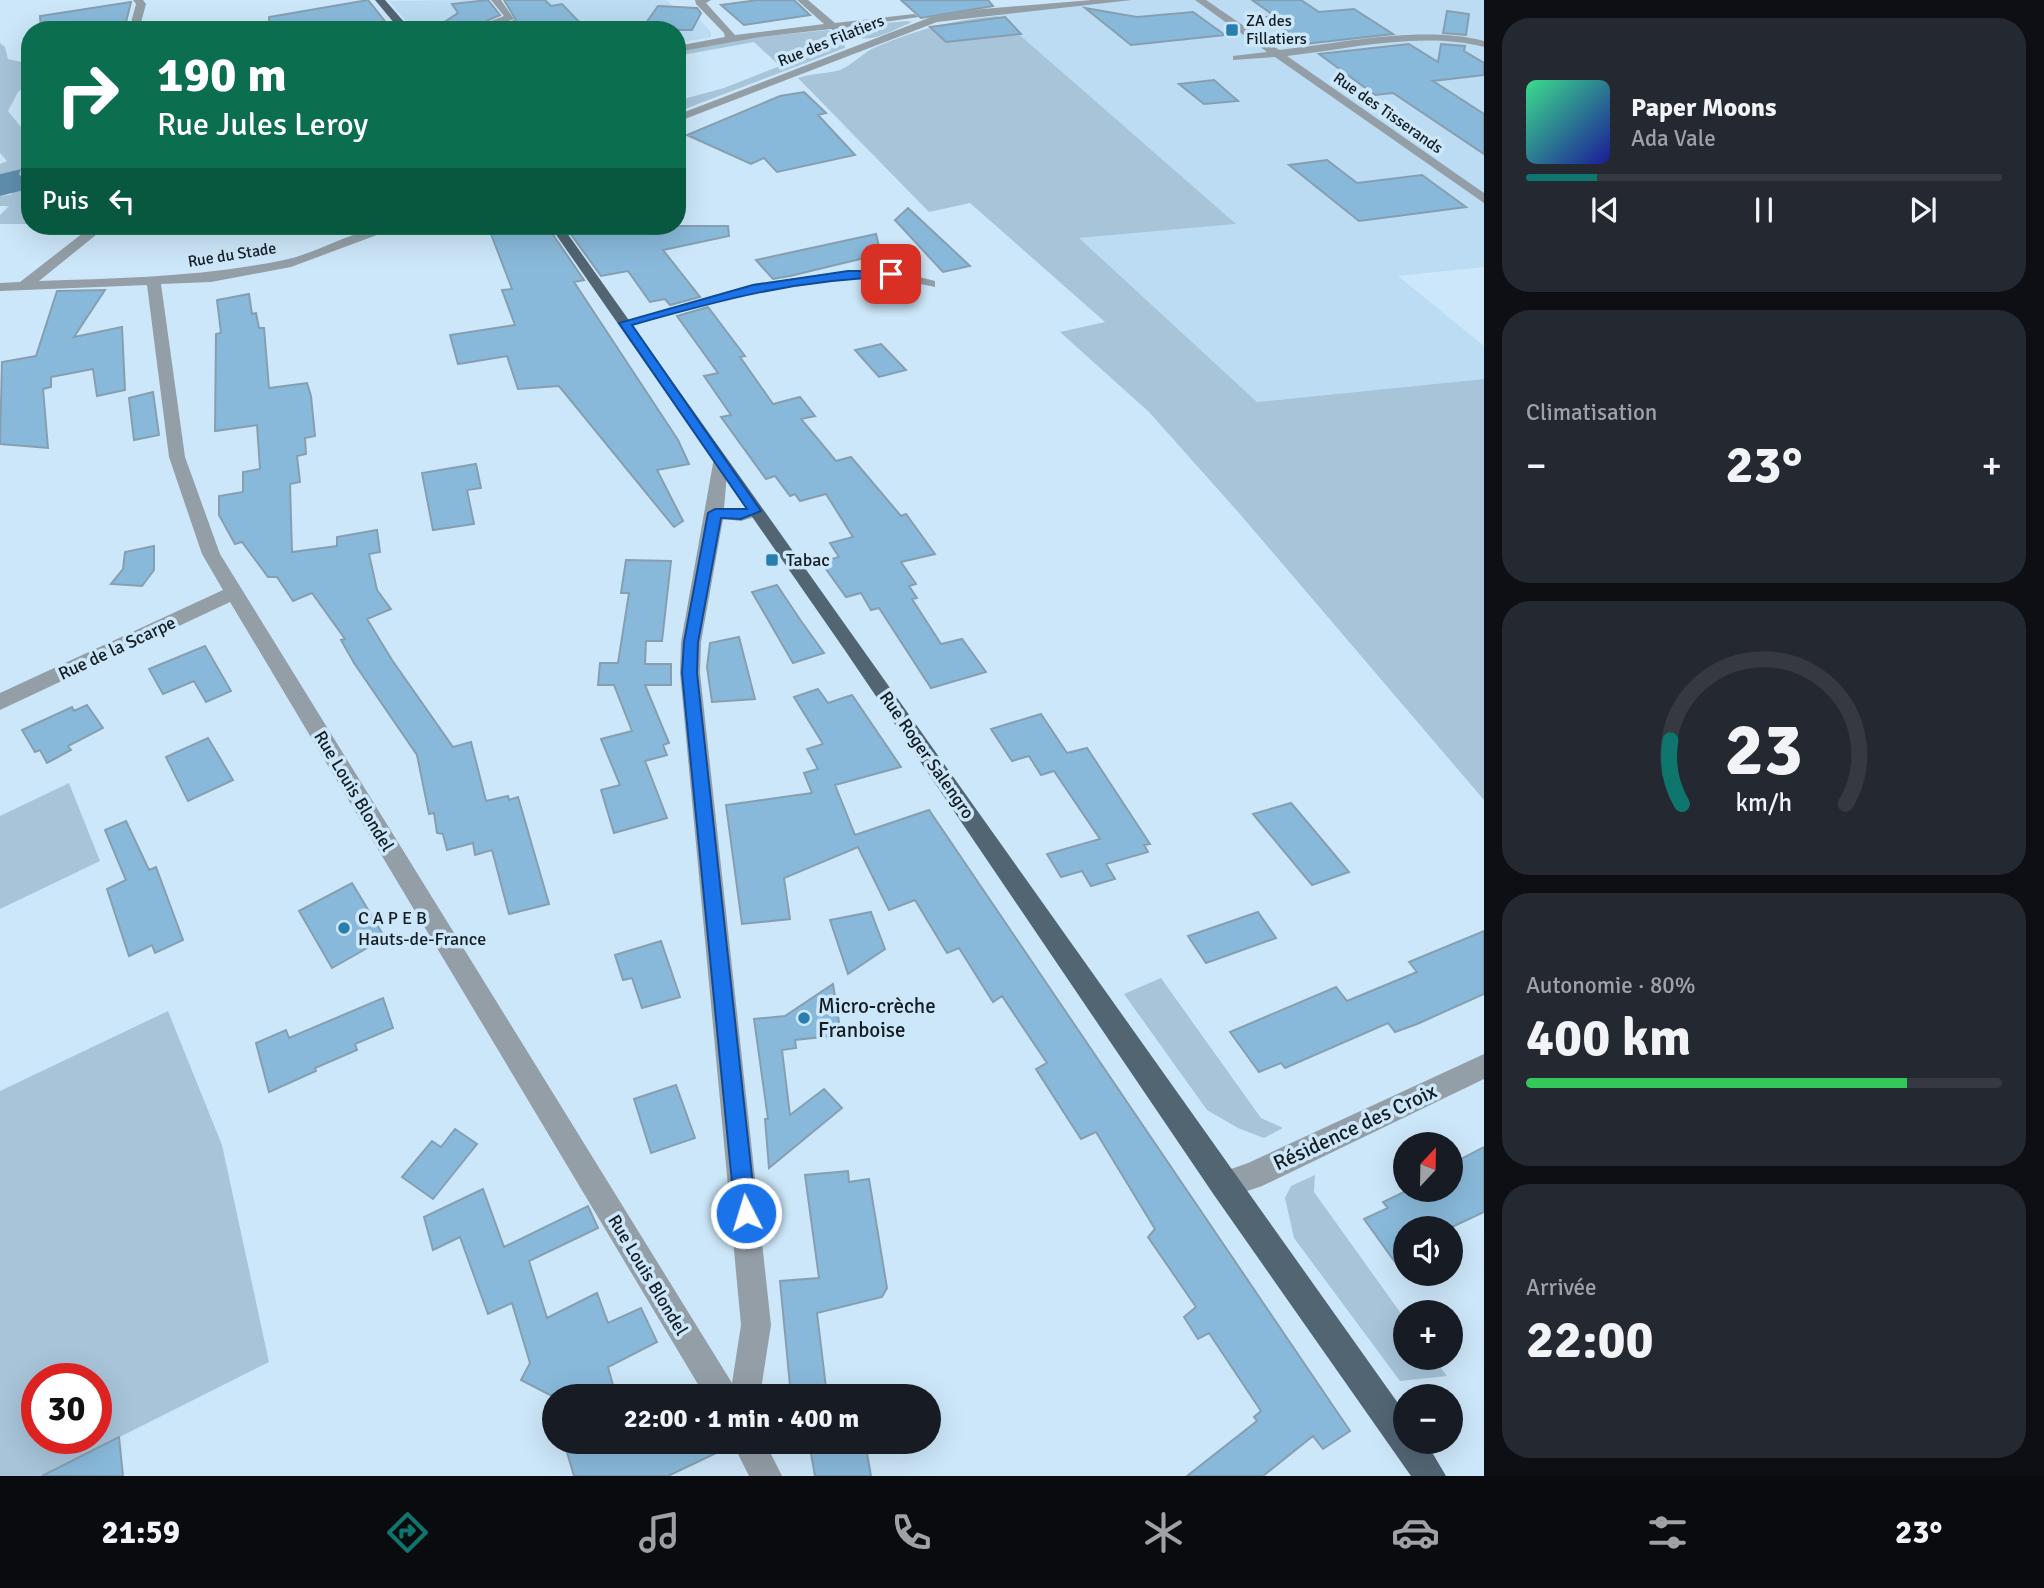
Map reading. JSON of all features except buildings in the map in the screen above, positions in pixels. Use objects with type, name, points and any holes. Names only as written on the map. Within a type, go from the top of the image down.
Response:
[{"type":"main road","points":[[380,0],[398,21]]},
{"type":"main road","name":"Rue Roger Salengro","points":[[562,235],[1224,1185],[1393,1422]]},
{"type":"main road","name":"Rue Roger Salengro","points":[[1415,1454],[1430,1476]]},
{"type":"street","points":[[138,0],[141,4],[138,21]]},
{"type":"street","points":[[496,0],[510,17],[504,21]]},
{"type":"street","points":[[706,0],[699,2],[729,32],[730,38]]},
{"type":"street","points":[[802,0],[861,46]]},
{"type":"street","points":[[1014,0],[1024,9]]},
{"type":"street","name":"Rue des Filatiers","points":[[686,115],[935,19],[1127,0]]},
{"type":"street","name":"Rue des Tisserands","points":[[1200,0],[1484,199]]},
{"type":"street","points":[[686,47],[730,38],[924,16]]},
{"type":"street","name":"Rue des Tisserands","points":[[1237,58],[1432,37],[1461,38],[1484,44]]},
{"type":"street","points":[[25,285],[41,269],[88,235]]},
{"type":"street","name":"Rue du Stade","points":[[154,283],[211,278],[291,263],[369,235]]},
{"type":"street","points":[[891,274],[900,255]]},
{"type":"street","points":[[625,323],[753,288],[848,275],[891,274],[930,284]]},
{"type":"street","points":[[0,287],[154,283]]},
{"type":"street","name":"Rue Louis Blondel","points":[[154,283],[177,457],[211,554],[715,1384]]},
{"type":"street","points":[[720,462],[715,513],[691,642],[690,673],[723,970],[755,1325],[747,1384]]},
{"type":"street","points":[[715,513],[741,515],[755,511]]},
{"type":"street","name":"Rue de la Scarpe","points":[[0,702],[233,593]]},
{"type":"street","name":"Résidence des Croix","points":[[1224,1185],[1252,1176],[1484,1066]]},
{"type":"street","points":[[754,1454],[766,1476]]},
{"type":"shaded area","points":[[478,0],[494,21],[406,21],[389,1]]},
{"type":"shaded area","points":[[545,0],[666,0],[674,7],[691,10],[711,32],[711,37],[686,41],[686,21],[558,21]]},
{"type":"shaded area","points":[[1127,0],[1484,0],[1484,267],[1398,276],[1484,346],[1484,379],[1257,402],[1078,238],[1235,224],[992,11]]},
{"type":"shaded area","points":[[998,16],[1236,224],[1079,238],[1257,402],[1484,379],[1484,800],[1239,513],[1149,412],[1060,332],[1105,322],[970,203],[929,212],[798,78],[840,70],[871,49],[921,31],[951,23]]},
{"type":"shaded area","points":[[912,22],[885,34],[867,38],[859,38],[844,27]]},
{"type":"shaded area","points":[[829,30],[844,40],[845,48],[686,109],[686,98],[724,88],[780,66],[754,42],[686,54],[686,50],[748,38]]},
{"type":"shaded area","points":[[0,43],[5,47],[8,59],[21,62],[21,90],[8,111],[21,127],[21,169],[0,174],[0,164],[7,161],[0,153]]},
{"type":"shaded area","points":[[21,169],[21,191],[0,196],[0,174]]},
{"type":"shaded area","points":[[21,187],[21,224],[0,224],[0,215],[9,206],[0,206],[0,196],[10,195]]},
{"type":"shaded area","points":[[69,783],[100,861],[0,909],[0,816]]},
{"type":"shaded area","points":[[1161,978],[1261,1118],[1283,1128],[1264,1138],[1238,1128],[1207,1110],[1124,994]]},
{"type":"shaded area","points":[[168,1011],[222,1145],[269,1362],[112,1441],[112,1363],[21,1363],[21,1454],[86,1454],[42,1476],[0,1476],[0,1091]]},
{"type":"shaded area","points":[[1315,1175],[1314,1192],[1393,1302],[1393,1370],[1442,1370],[1447,1376],[1400,1381],[1294,1238],[1285,1198],[1291,1186]]},
{"type":"place","name":"ZA des Fillatiers","points":[[1232,30]]},
{"type":"place","name":"Tabac","points":[[772,560]]},
{"type":"place","name":"C A P E B Hauts-de-France","points":[[344,928]]},
{"type":"place","name":"Micro-crèche Franboise","points":[[804,1018]]},
{"type":"route","points":[[746,1213],[690,673],[691,642],[715,513],[741,515],[755,511],[625,323],[753,288],[848,275],[891,274]]}]
